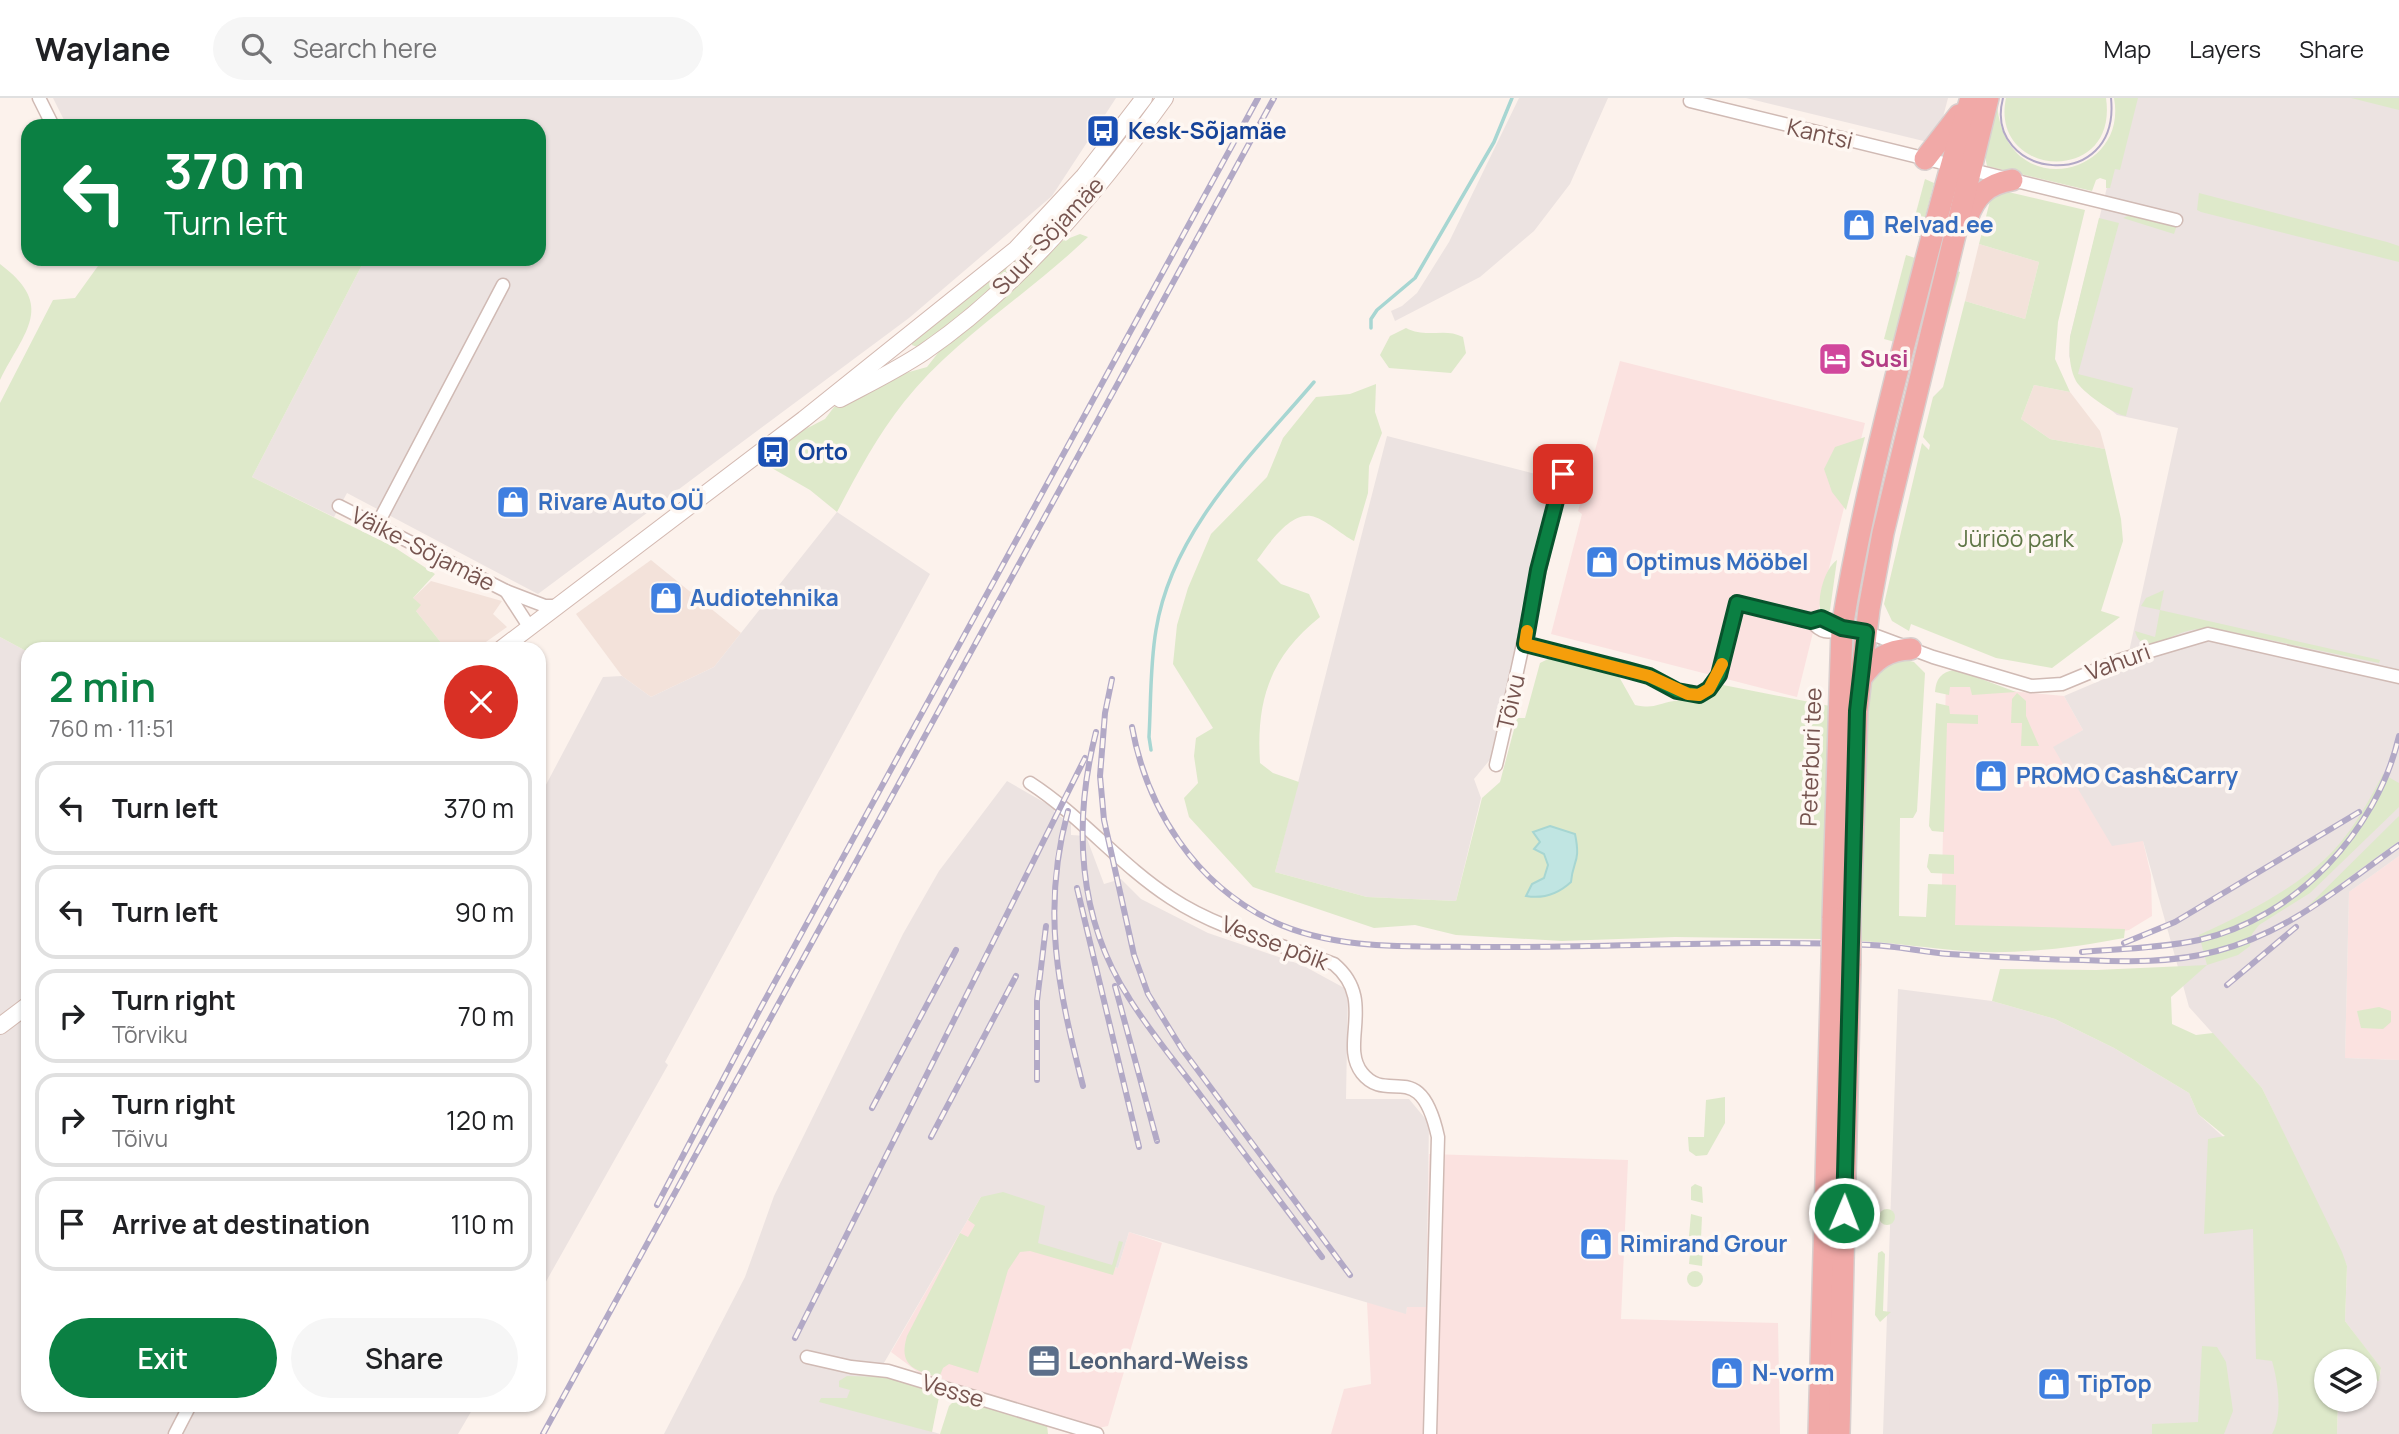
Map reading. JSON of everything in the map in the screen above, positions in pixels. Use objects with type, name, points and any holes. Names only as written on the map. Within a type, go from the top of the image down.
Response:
[{"type":"highway","points":[[1925,159],[1970,98]]},
{"type":"highway","name":"Peterburi tee","points":[[1842,918],[1866,632],[1882,533],[1947,266],[1970,98]]},
{"type":"highway","name":"Peterburi tee","points":[[1839,1434],[1842,628],[1859,528],[1960,167],[1988,98]]},
{"type":"highway","points":[[1947,266],[1973,201],[1992,186],[2012,180]]},
{"type":"highway","points":[[1861,678],[1877,658],[1896,650],[1911,649]]},
{"type":"highway","name":"Peterburi tee","points":[[1819,1434],[1841,964]]},
{"type":"main road","name":"Suur-Sõjamäe","points":[[511,642],[804,419],[1016,249],[1084,176],[1144,98]]},
{"type":"main road","name":"Suur-Sõjamäe","points":[[804,419],[924,352],[1009,282],[1129,147],[1165,98]]},
{"type":"main road","points":[[896,344],[909,360]]},
{"type":"main road","points":[[0,1026],[21,1010]]},
{"type":"street","points":[[39,98],[50,119]]},
{"type":"street","name":"Kantsi","points":[[1690,101],[2176,220]]},
{"type":"street","points":[[377,525],[503,285]]},
{"type":"street","name":"Tõivu","points":[[1496,765],[1525,644],[1538,570],[1563,474]]},
{"type":"street","name":"Väike-Sõjamäe","points":[[339,506],[506,591],[545,606],[558,606]]},
{"type":"street","name":"Väike-Sõjamäe","points":[[506,591],[530,628]]},
{"type":"street","name":"Vahuri","points":[[1525,644],[1649,676],[1688,694],[1699,695],[1709,689],[1719,675],[1737,603],[1811,621],[1821,618],[1842,628],[1866,632],[2011,681],[2051,686],[2120,660],[2208,634],[2399,677]]},
{"type":"street","name":"Vesse põik","points":[[1030,783],[1063,804],[1170,898],[1202,916],[1335,964],[1349,976],[1355,993],[1356,1059],[1362,1073],[1377,1084],[1408,1086],[1423,1096],[1433,1114],[1438,1138],[1430,1434]]},
{"type":"street","name":"Vesse","points":[[807,1357],[851,1367],[888,1371],[1097,1434]]},
{"type":"street","points":[[175,1434],[186,1412]]},
{"type":"shaded area","points":[[53,98],[1116,98],[1052,196],[909,318],[538,594],[347,493],[334,517],[252,477],[361,266],[546,266],[546,119],[64,119]]},
{"type":"shaded area","points":[[1519,98],[1608,98],[1570,184],[1534,231],[1480,277],[1395,321],[1391,311],[1402,306],[1417,293],[1449,242]]},
{"type":"shaded area","points":[[1746,98],[1948,98],[1936,144]]},
{"type":"shaded area","points":[[2129,98],[2399,98],[2399,856],[2349,892],[2345,1058],[2399,1060],[2399,1434],[2337,1434],[2338,1412],[2377,1412],[2377,1381],[2381,1369],[2377,1364],[2377,1349],[2366,1349],[2345,1321],[2347,1266],[2262,1088],[2189,1007],[2143,841],[2112,846],[2053,747],[2083,730],[2064,696],[2125,670],[2178,428],[2117,415],[2077,382],[2069,356],[2070,337]]},
{"type":"shaded area","points":[[1979,244],[2039,262],[2025,319],[1965,301]]},
{"type":"shaded area","points":[[1620,361],[1865,423],[1797,697],[1551,634],[1582,514],[1578,511]]},
{"type":"shaded area","points":[[2034,385],[2070,392],[2100,431],[2105,449],[2050,439],[2021,419]]},
{"type":"shaded area","points":[[1387,436],[1547,477],[1554,490],[1521,609],[1522,632],[1493,756],[1474,779],[1481,798],[1456,901],[1367,897],[1275,872]]},
{"type":"shaded area","points":[[837,512],[930,574],[665,1062],[668,1065],[546,1282],[546,785],[603,677],[622,676],[651,697],[714,667]]},
{"type":"shaded area","points":[[651,560],[741,633],[714,667],[651,697],[622,676],[576,614]]},
{"type":"shaded area","points":[[431,581],[502,601],[493,614],[507,627],[486,642],[440,642],[416,611],[413,598]]},
{"type":"shaded area","points":[[0,637],[21,648],[21,1412],[471,1412],[458,1434],[0,1434]]},
{"type":"shaded area","points":[[1946,675],[2009,691],[2064,696],[2083,730],[2054,747],[2143,841],[2151,875],[2152,916],[2129,930],[2075,939],[1941,935]]},
{"type":"shaded area","points":[[1007,781],[1054,808],[1054,813],[1071,823],[1071,835],[1086,836],[1104,884],[1121,879],[1141,899],[1208,933],[1302,965],[1348,990],[1346,1099],[1409,1099],[1429,1123],[1426,1307],[1407,1307],[1406,1314],[1129,1232],[1118,1268],[1035,1243],[981,1197],[857,1409],[940,1434],[664,1434],[745,1277],[774,1196],[903,934],[939,871]]},
{"type":"shaded area","points":[[2399,856],[2399,1060],[2345,1058],[2349,892]]},
{"type":"shaded area","points":[[1898,989],[1992,1001],[2055,1019],[2114,1048],[2189,1093],[2198,1114],[2240,1152],[2296,1434],[1883,1434]]},
{"type":"shaded area","points":[[1429,1154],[1628,1160],[1621,1319],[1778,1323],[1780,1434],[1331,1434],[1344,1389],[1371,1384],[1367,1302],[1406,1313],[1407,1307],[1426,1306]]},
{"type":"shaded area","points":[[981,1197],[1035,1243],[1118,1268],[1129,1232],[1162,1243],[1108,1426],[1098,1428],[922,1375],[891,1352]]},
{"type":"green space","points":[[2006,98],[2106,98],[2105,127],[2093,147],[2076,158],[2054,161],[2034,157],[2016,144],[2006,125]]},
{"type":"green space","points":[[2114,98],[2138,98],[2120,170],[2115,169],[2110,188],[2106,188],[2106,180],[2100,178],[2096,180],[2092,191],[1987,166],[1985,156],[1997,104],[2005,136],[2021,156],[2041,167],[2064,168],[2086,161],[2103,147],[2114,125]]},
{"type":"green space","points":[[2351,98],[2399,98],[2399,110]]},
{"type":"green space","points":[[1925,179],[1934,183],[1920,237],[1910,235]]},
{"type":"green space","name":"Jüriöö park","points":[[2004,191],[2085,210],[2058,322],[2055,359],[2070,392],[2034,385],[2021,419],[2050,439],[2105,449],[2121,519],[2123,541],[2101,611],[2120,617],[2052,668],[1996,658],[1911,624],[1909,631],[1892,621],[1884,604],[1922,443],[1929,450],[1930,445],[1923,437],[1933,397],[1943,387],[1965,301],[2025,319],[2039,262],[1979,244],[1991,197]]},
{"type":"green space","points":[[2199,193],[2399,246],[2399,262],[2201,212],[2197,210]]},
{"type":"green space","points":[[2130,215],[2177,225],[2174,234],[2123,218]]},
{"type":"green space","points":[[2099,218],[2119,223],[2078,374],[2133,388],[2126,416],[2107,407],[2085,391],[2076,381],[2071,365],[2070,337]]},
{"type":"green space","points":[[1053,221],[1047,233],[1015,268],[930,338],[917,347],[912,345],[911,341]]},
{"type":"green space","points":[[1080,234],[1088,237],[969,337],[924,379],[885,428],[837,512],[810,490],[770,467],[764,468],[765,461],[777,454],[794,435],[825,419],[834,407],[895,376],[927,367],[941,349],[1062,241]]},
{"type":"green space","points":[[1906,255],[1915,258],[1895,342],[1884,339]]},
{"type":"green space","points":[[0,264],[17,279],[27,293],[31,306],[26,332],[0,380]]},
{"type":"green space","points":[[98,266],[361,266],[252,477],[394,547],[435,574],[413,598],[421,605],[416,611],[440,642],[21,642],[21,648],[0,637],[0,403],[53,300],[75,298]]},
{"type":"green space","points":[[1954,270],[1960,272],[1938,353],[1937,351]]},
{"type":"green space","points":[[1406,328],[1421,333],[1456,334],[1463,337],[1466,353],[1451,373],[1389,368],[1380,355],[1390,336]]},
{"type":"green space","points":[[1376,384],[1375,412],[1382,433],[1369,466],[1368,493],[1354,541],[1322,520],[1303,516],[1287,524],[1257,560],[1281,584],[1309,594],[1320,617],[1303,632],[1278,664],[1264,700],[1259,740],[1260,763],[1273,773],[1299,782],[1275,872],[1367,897],[1456,901],[1482,798],[1500,782],[1517,718],[1525,718],[1540,663],[1550,658],[1618,675],[1635,705],[1651,706],[1682,700],[1706,700],[1712,698],[1723,685],[1830,706],[1822,939],[1675,937],[1562,941],[1456,935],[1415,925],[1374,928],[1253,887],[1189,817],[1184,798],[1198,783],[1194,756],[1196,738],[1213,728],[1173,664],[1177,625],[1188,588],[1211,534],[1267,477],[1283,438],[1316,397],[1350,394]]},
{"type":"green space","points":[[1865,437],[1846,510],[1832,492],[1824,469],[1835,447]]},
{"type":"green space","points":[[1837,560],[1830,610],[1826,615],[1821,613],[1821,592],[1825,576]]},
{"type":"green space","points":[[2164,590],[2160,610],[2141,606],[2146,598]]},
{"type":"green space","points":[[2160,610],[2380,660],[2379,663],[2213,628],[2188,631],[2156,643],[2143,643],[2135,631],[2155,637]]},
{"type":"green space","points":[[1898,658],[1914,662],[1925,673],[1917,811],[1913,818],[1900,818],[1899,916],[1926,917],[1928,884],[1956,885],[1955,925],[2125,929],[2124,938],[2064,948],[2004,952],[1963,951],[1860,941],[1869,688],[1873,673]]},
{"type":"green space","points":[[1954,670],[2016,692],[1972,695],[1970,687],[1950,687],[1949,695],[1935,692],[1940,677]]},
{"type":"green space","points":[[2017,693],[2026,701],[2026,716],[2039,746],[2021,746],[2022,723],[2011,723],[2012,699]]},
{"type":"green space","points":[[1936,703],[1949,706],[1950,714],[1978,715],[1978,724],[1947,723],[1944,832],[1932,831],[1929,826]]},
{"type":"green space","points":[[2383,774],[2399,783],[2399,807],[2310,893],[2259,925],[2252,934],[2250,946],[2238,955],[2207,965],[2199,935],[2265,902],[2312,871],[2350,830]]},
{"type":"green space","points":[[2399,816],[2399,841],[2303,911]]},
{"type":"green space","points":[[1929,854],[1954,855],[1954,874],[1931,873],[1927,867]]},
{"type":"green space","points":[[2207,965],[2171,997],[2172,1024],[2196,1035],[2213,1033],[2262,1088],[2347,1266],[2345,1321],[2366,1349],[2314,1349],[2314,1412],[2338,1412],[2337,1434],[2272,1434],[2277,1418],[2278,1388],[2272,1361],[2256,1359],[2253,1229],[2204,1234],[2208,1139],[2225,1136],[2198,1114],[2189,1093],[2114,1048],[2055,1019],[1992,1001],[2000,969],[2096,970]]},
{"type":"green space","points":[[2379,1007],[2391,1011],[2391,1022],[2383,1029],[2361,1028],[2357,1011]]},
{"type":"green space","points":[[1725,1097],[1725,1123],[1707,1155],[1696,1156],[1689,1151],[1688,1137],[1704,1137],[1706,1100]]},
{"type":"green space","points":[[1695,1184],[1702,1187],[1703,1203],[1691,1200],[1691,1187]]},
{"type":"green space","points":[[1003,1192],[1045,1206],[1038,1243],[1112,1265],[1119,1241],[1123,1242],[1113,1275],[1030,1251],[1020,1252],[1008,1270],[978,1373],[949,1364],[943,1368],[939,1378],[922,1372],[907,1360],[907,1336],[960,1233],[968,1237],[975,1225],[968,1220],[981,1197]]},
{"type":"green space","points":[[1887,1209],[1893,1211],[1893,1223],[1887,1225],[1881,1223],[1879,1217],[1881,1211]]},
{"type":"green space","points":[[1691,1214],[1702,1217],[1701,1238],[1689,1236]]},
{"type":"green space","points":[[1700,1244],[1703,1248],[1702,1266],[1689,1264],[1691,1245]]},
{"type":"green space","points":[[1882,1251],[1885,1254],[1883,1311],[1891,1312],[1880,1322],[1875,1315],[1878,1253]]},
{"type":"green space","points":[[1692,1271],[1698,1271],[1703,1279],[1701,1285],[1692,1287],[1687,1282],[1687,1276]]},
{"type":"green space","points":[[2202,1346],[2217,1347],[2226,1362],[2233,1411],[2224,1434],[2152,1434],[2152,1424],[2198,1422]]},
{"type":"green space","points":[[2377,1363],[2381,1368],[2377,1381]]},
{"type":"green space","points":[[847,1376],[883,1377],[940,1392],[932,1432],[819,1402],[821,1398],[847,1398],[850,1390],[839,1387],[839,1381]]},
{"type":"green space","points":[[957,1398],[1047,1425],[1048,1434],[940,1434],[949,1406]]},
{"type":"water","points":[[1550,826],[1575,834],[1577,856],[1571,882],[1550,895],[1526,896],[1532,884],[1544,878],[1548,865],[1544,854],[1534,849],[1540,842],[1533,832]]},
{"type":"waterway","points":[[1371,328],[1371,319],[1377,310],[1415,278],[1494,142],[1512,98]]},
{"type":"waterway","points":[[1151,750],[1149,737],[1154,643],[1165,594],[1179,559],[1217,496],[1314,382]]},
{"type":"tram line","points":[[2003,98],[2002,125],[2012,146],[2031,159],[2053,165],[2076,162],[2095,151],[2108,129],[2111,98]]},
{"type":"railway","points":[[657,1205],[759,1011],[1258,98]]},
{"type":"railway","points":[[543,1434],[1274,98]]},
{"type":"railway","points":[[1112,679],[1105,713],[1100,776],[1104,820],[1134,955],[1148,994],[1182,1049],[1350,1275]]},
{"type":"railway","points":[[1132,727],[1149,787],[1163,815],[1179,841],[1220,887],[1244,905],[1296,931],[1322,938],[1375,945],[1530,947],[1822,943],[2016,958],[2167,960],[2217,951],[2268,932],[2313,907],[2399,845]]},
{"type":"railway","points":[[1096,732],[1084,800],[1084,869],[1099,935],[1112,967],[1155,1036],[1322,1257]]},
{"type":"railway","points":[[2082,952],[2155,947],[2199,940],[2235,929],[2268,912],[2299,891],[2327,865],[2352,836],[2372,805],[2388,771],[2399,736]]},
{"type":"railway","points":[[795,1338],[1085,758]]},
{"type":"railway","points":[[1068,811],[1055,882],[1054,916],[1060,982],[1083,1086]]},
{"type":"railway","points":[[2124,943],[2175,922],[2359,812]]},
{"type":"railway","points":[[1077,888],[1139,1147]]},
{"type":"railway","points":[[1037,1080],[1037,1001],[1046,926]]},
{"type":"railway","points":[[2227,985],[2296,927]]},
{"type":"railway","points":[[872,1108],[956,950]]},
{"type":"railway","points":[[931,1137],[1016,976]]},
{"type":"railway","points":[[1115,986],[1157,1141]]},
{"type":"slow traffic","points":[[1527,631],[1525,644],[1649,676],[1688,694],[1699,695],[1709,689],[1719,675],[1722,664]]},
{"type":"place","name":"Kesk-Sõjamäe","points":[[1103,131]]},
{"type":"place","name":"Relvad.ee","points":[[1859,225]]},
{"type":"place","name":"Susi","points":[[1835,359]]},
{"type":"place","name":"Orto","points":[[773,452]]},
{"type":"place","name":"Rivare Auto OÜ","points":[[513,502]]},
{"type":"place","name":"Optimus Mööbel","points":[[1602,562]]},
{"type":"place","name":"Audiotehnika","points":[[666,598]]},
{"type":"place","name":"PROMO Cash&Carry","points":[[1991,776]]},
{"type":"place","name":"Rimirand Grour","points":[[1596,1244]]},
{"type":"place","name":"Leonhard-Weiss","points":[[1044,1361]]},
{"type":"place","name":"N-vorm","points":[[1727,1373]]},
{"type":"place","name":"TipTop","points":[[2054,1384]]},
{"type":"route","points":[[1563,474],[1538,570],[1525,644],[1649,676],[1677,691],[1699,695],[1709,689],[1719,675],[1737,603],[1811,621],[1821,618],[1831,620],[1842,628],[1866,632],[1857,711],[1844,1213]]}]
